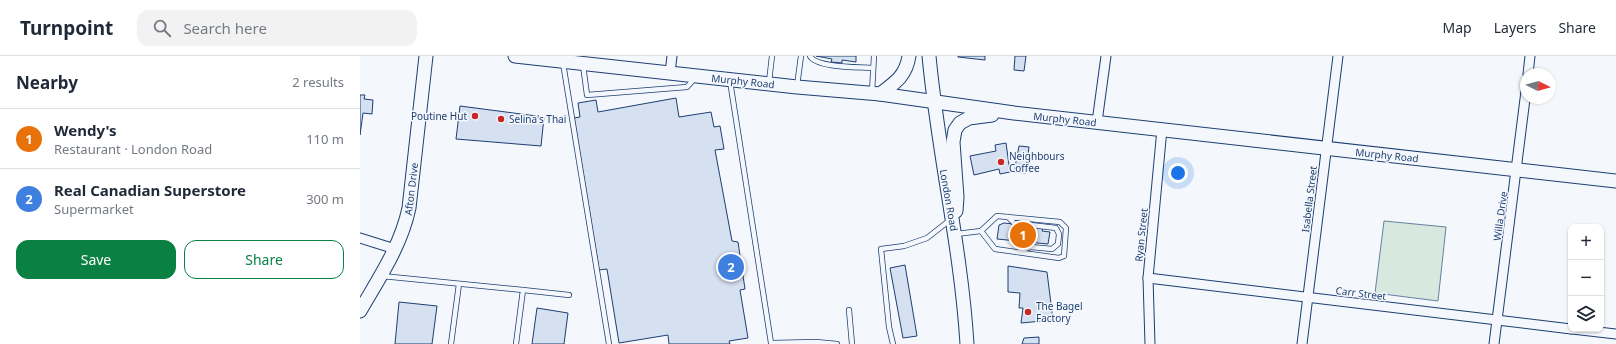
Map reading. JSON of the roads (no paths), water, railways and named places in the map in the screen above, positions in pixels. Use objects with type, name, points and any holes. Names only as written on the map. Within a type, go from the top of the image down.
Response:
[{"type":"street","name":"Afton Drive","points":[[360,311],[382,276],[405,226],[409,208],[426,56]]},
{"type":"street","name":"Murphy Road","points":[[519,56],[563,59],[583,63],[730,80],[876,94],[1014,113],[1616,181]]},
{"type":"street","points":[[670,73],[672,56]]},
{"type":"street","points":[[876,94],[901,78],[906,68],[909,56]]},
{"type":"street","name":"London Road","points":[[929,56],[933,101],[953,228],[967,344]]},
{"type":"street","points":[[1097,122],[1106,56]]},
{"type":"street","name":"Isabella Street","points":[[1302,344],[1338,56]]},
{"type":"street","points":[[1529,68],[1530,56]]},
{"type":"street","name":"Willa Drive","points":[[1494,344],[1525,104]]},
{"type":"street","points":[[953,228],[957,197],[953,142],[955,130],[960,123],[969,118],[1014,113]]},
{"type":"street","name":"Ryan Street","points":[[1150,344],[1148,278],[1162,129]]},
{"type":"street","points":[[360,238],[395,248]]},
{"type":"street","name":"Carr Street","points":[[1148,278],[1568,329]]},
{"type":"street","name":"Carr Street","points":[[1598,332],[1616,334]]},
{"type":"lane","points":[[769,84],[772,56]]},
{"type":"lane","points":[[797,87],[800,56]]},
{"type":"lane","points":[[810,56],[818,62],[845,67],[872,68]]},
{"type":"lane","points":[[874,56],[872,68],[876,94]]},
{"type":"lane","points":[[563,59],[609,344]]},
{"type":"lane","points":[[583,63],[587,95],[687,87],[696,76]]},
{"type":"lane","points":[[730,80],[769,343],[816,342],[837,344]]},
{"type":"lane","points":[[893,344],[889,328],[881,249],[904,246],[953,228],[981,231],[995,249],[1060,258],[1064,256],[1066,228],[1060,222],[997,216],[981,231]]},
{"type":"lane","points":[[1008,217],[1014,222],[1056,228],[1059,234],[1058,244],[1052,249],[1031,247],[1016,252]]},
{"type":"lane","points":[[382,276],[569,295]]},
{"type":"lane","points":[[451,344],[458,284]]},
{"type":"lane","points":[[516,344],[523,290]]},
{"type":"lane","points":[[849,310],[852,344]]},
{"type":"place","name":"Poutine Hut","points":[[475,116]]},
{"type":"place","name":"Selina's Thai","points":[[501,119]]},
{"type":"place","name":"Neighbours Coffee","points":[[1001,162]]},
{"type":"place","name":"Wendy's","points":[[1023,235]]},
{"type":"place","name":"Real Canadian Superstore","points":[[731,267]]},
{"type":"place","name":"The Bagel Factory","points":[[1028,312]]}]
